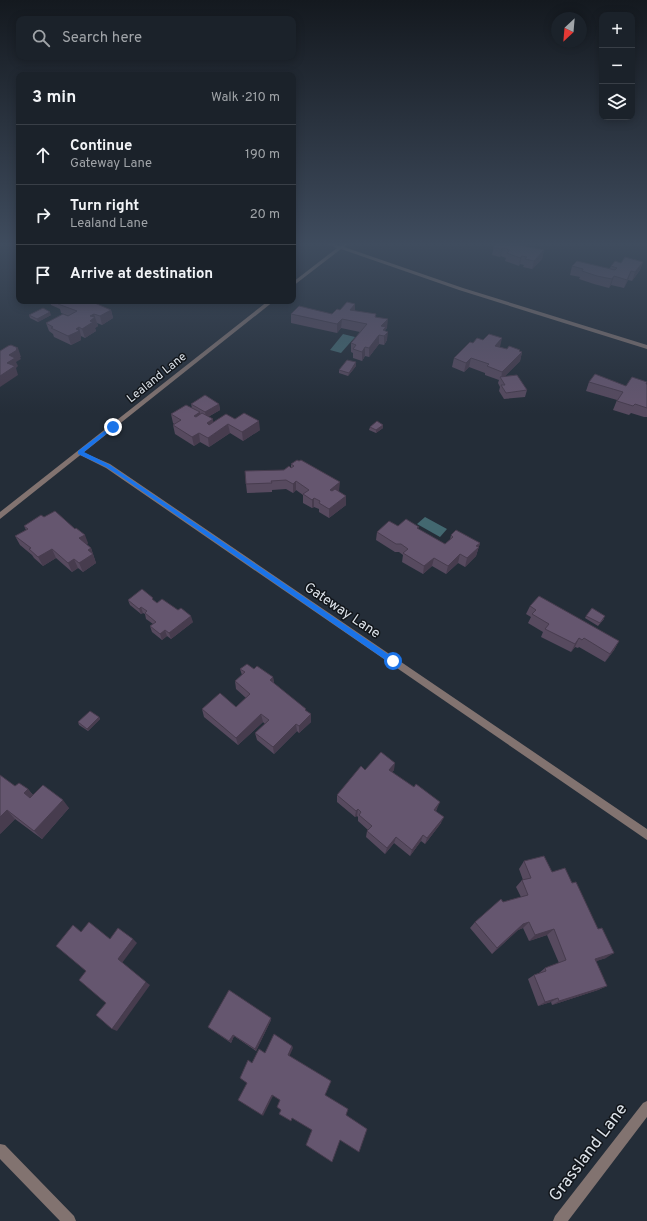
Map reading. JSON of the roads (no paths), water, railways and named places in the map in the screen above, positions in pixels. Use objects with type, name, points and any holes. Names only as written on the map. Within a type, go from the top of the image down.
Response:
[{"type":"street","points":[[498,300],[647,346]]},
{"type":"street","name":"Lealand Lane","points":[[0,516],[267,304]]},
{"type":"street","name":"Gateway Lane","points":[[80,452],[108,466],[141,488],[647,835]]},
{"type":"street","name":"Grassland Lane","points":[[560,1221],[647,1107]]},
{"type":"street","points":[[0,1150],[69,1221]]}]
